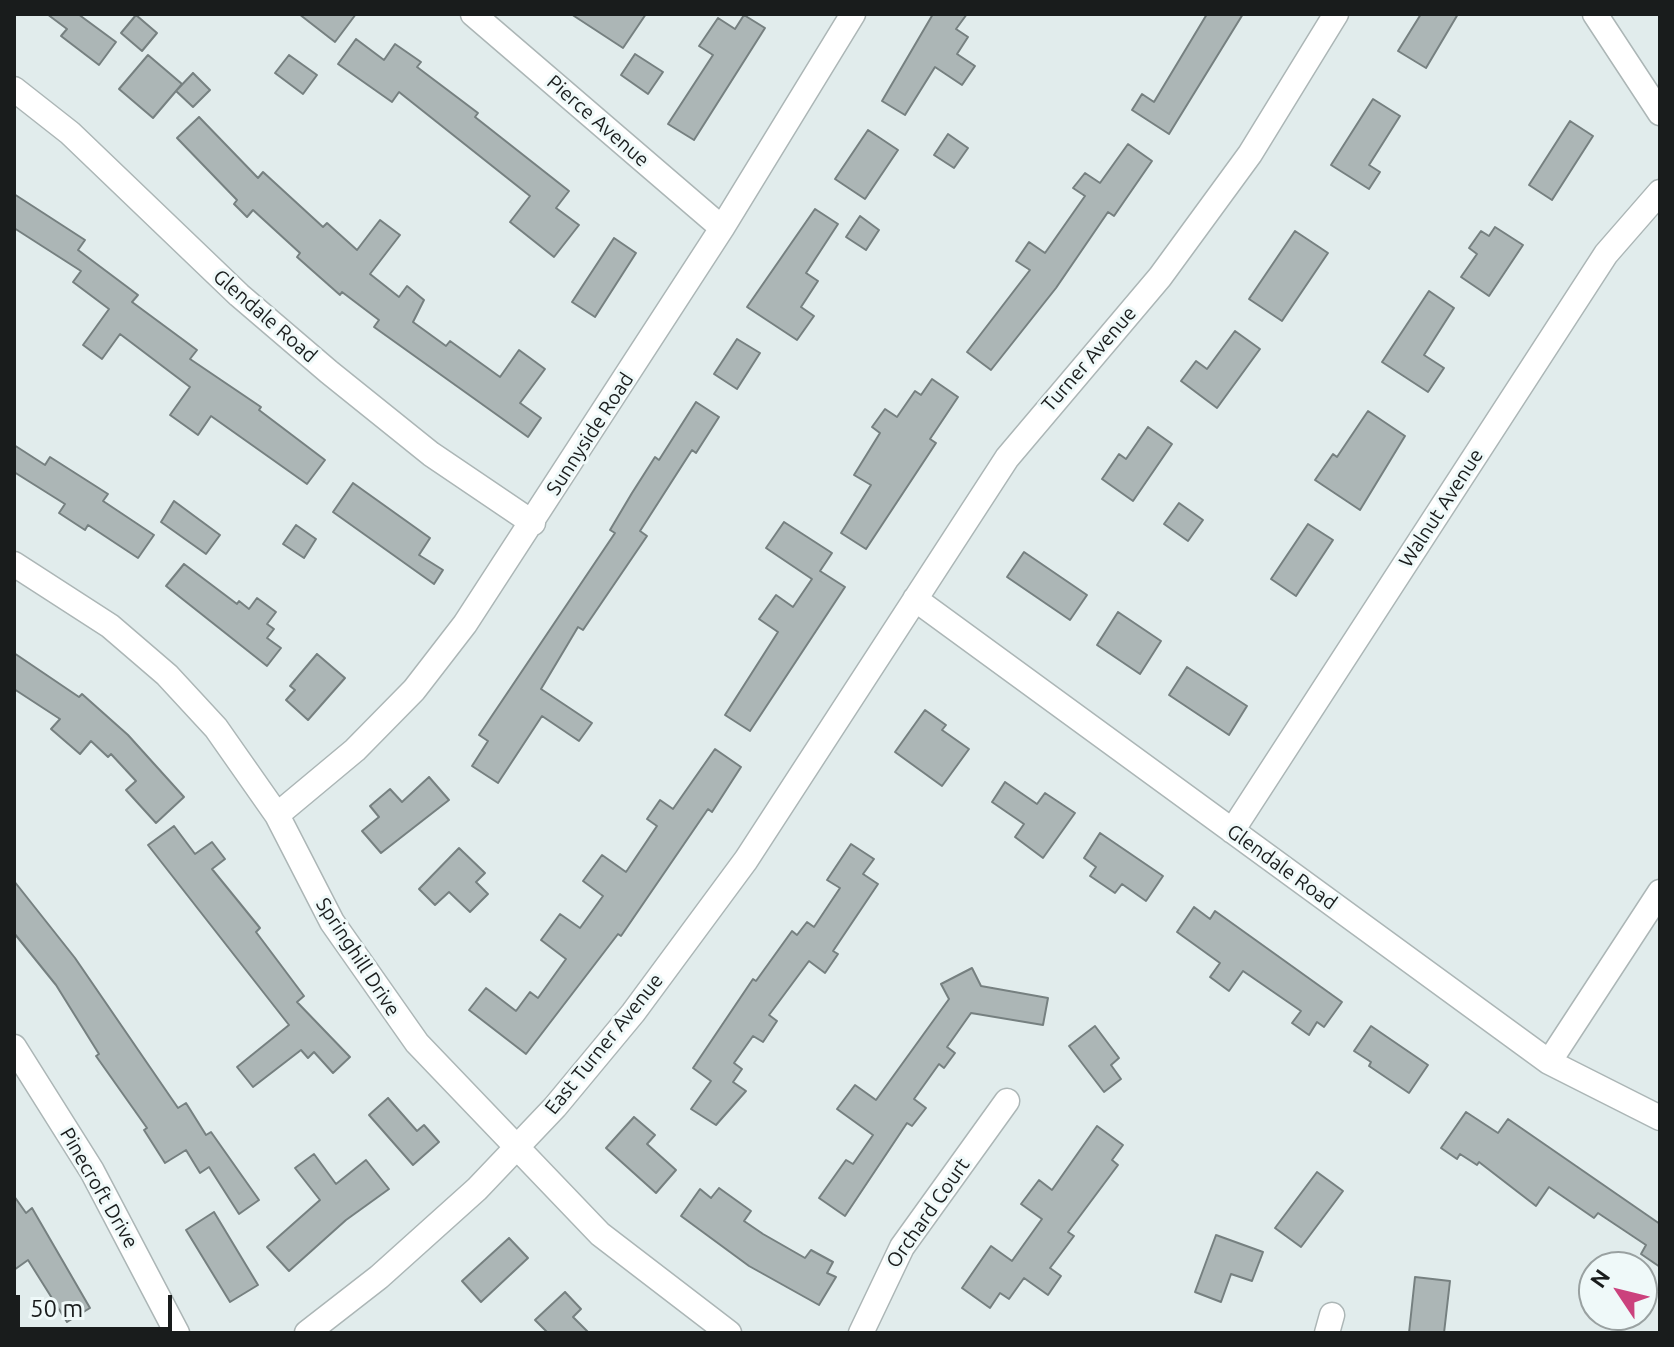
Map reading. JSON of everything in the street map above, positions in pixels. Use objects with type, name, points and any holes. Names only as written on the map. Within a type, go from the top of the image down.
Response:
[{"type":"street","name":"Pierce Avenue","points":[[473,14],[722,228]]},
{"type":"street","name":"Sunnyside Road","points":[[277,815],[355,750],[414,690],[465,624],[722,228],[853,14]]},
{"type":"street","name":"Turner Avenue","points":[[846,707],[1007,458],[1160,277],[1250,154],[1336,14]]},
{"type":"street","points":[[1595,14],[1660,113]]},
{"type":"street","name":"Glendale Road","points":[[14,89],[70,133],[239,295],[329,372],[431,454],[533,523]]},
{"type":"street","name":"Walnut Avenue","points":[[1232,831],[1606,254],[1660,192]]},
{"type":"street","name":"Springhill Drive","points":[[14,564],[110,626],[167,675],[216,728],[277,815],[332,922],[417,1043],[600,1234],[729,1333]]},
{"type":"street","name":"Glendale Road","points":[[915,599],[1549,1062],[1660,1118]]},
{"type":"street","name":"East Turner Avenue","points":[[307,1333],[435,1229],[555,1107],[679,952],[740,869],[846,707]]},
{"type":"street","points":[[1549,1062],[1660,892]]},
{"type":"street","name":"Pinecroft Drive","points":[[14,1047],[104,1192],[177,1333]]},
{"type":"street","name":"Orchard Court","points":[[861,1333],[902,1247],[1007,1101]]},
{"type":"building","points":[[47,14],[78,14],[116,42],[99,65],[61,36],[67,29]]},
{"type":"building","points":[[299,14],[356,14],[335,42]]},
{"type":"building","points":[[571,14],[646,14],[623,48]]},
{"type":"building","points":[[933,14],[967,14],[956,29],[968,37],[957,54],[975,66],[962,85],[935,67],[905,115],[882,101]]},
{"type":"building","points":[[1207,14],[1243,14],[1169,134],[1132,110],[1142,94],[1154,102]]},
{"type":"building","points":[[1421,14],[1458,14],[1426,68],[1398,51]]},
{"type":"building","points":[[136,15],[157,33],[142,51],[121,33]]},
{"type":"building","points":[[744,15],[765,28],[694,140],[668,124],[713,55],[699,46],[718,18],[735,29]]},
{"type":"building","points":[[356,39],[384,60],[395,44],[421,62],[417,67],[478,113],[475,117],[569,191],[556,208],[579,225],[554,257],[510,222],[530,196],[399,92],[392,102],[338,64]]},
{"type":"building","points":[[635,54],[663,72],[648,94],[621,75]]},
{"type":"building","points":[[148,55],[182,84],[153,118],[119,89]]},
{"type":"building","points":[[289,55],[317,75],[303,94],[275,73]]},
{"type":"building","points":[[193,73],[210,90],[193,107],[176,91]]},
{"type":"building","points":[[1373,99],[1400,116],[1369,165],[1380,172],[1369,189],[1331,165]]},
{"type":"building","points":[[199,117],[258,178],[263,172],[323,227],[327,223],[357,250],[380,220],[400,235],[370,274],[399,297],[407,286],[424,300],[413,322],[446,346],[450,341],[500,377],[519,350],[545,369],[520,403],[541,418],[528,437],[374,327],[379,320],[342,292],[340,295],[297,257],[300,253],[253,210],[247,217],[234,204],[237,200],[177,138]]},
{"type":"building","points":[[1570,121],[1593,136],[1552,200],[1529,185]]},
{"type":"building","points":[[868,130],[898,150],[865,199],[835,179]]},
{"type":"building","points":[[948,134],[968,148],[954,168],[934,155]]},
{"type":"building","points":[[1128,144],[1152,161],[1114,216],[1108,212],[1056,288],[991,370],[967,352],[1030,270],[1016,261],[1029,242],[1045,253],[1085,196],[1073,188],[1085,173],[1100,183]]},
{"type":"building","points":[[14,194],[85,240],[78,250],[138,295],[132,302],[197,350],[190,359],[261,407],[259,410],[325,460],[307,484],[211,416],[198,435],[170,415],[190,387],[120,334],[102,359],[83,345],[109,309],[73,282],[81,271],[14,228]]},
{"type":"building","points":[[815,209],[838,224],[806,273],[818,281],[801,307],[814,316],[797,340],[747,307]]},
{"type":"building","points":[[860,216],[879,230],[866,250],[846,237]]},
{"type":"building","points":[[1495,227],[1523,245],[1489,296],[1461,277],[1477,254],[1469,248],[1481,231],[1489,236]]},
{"type":"building","points":[[1295,231],[1328,253],[1282,321],[1249,299]]},
{"type":"building","points":[[614,238],[636,253],[595,317],[572,302]]},
{"type":"building","points":[[1429,291],[1454,308],[1424,355],[1444,368],[1428,392],[1382,362]]},
{"type":"building","points":[[1235,331],[1260,349],[1217,408],[1181,381],[1196,361],[1207,369]]},
{"type":"building","points":[[737,339],[760,353],[737,389],[714,374]]},
{"type":"building","points":[[932,379],[958,397],[930,439],[936,443],[866,549],[841,533],[871,485],[854,475],[880,433],[872,427],[885,409],[897,417],[915,391],[921,395]]},
{"type":"building","points":[[696,402],[719,417],[696,453],[692,450],[640,531],[647,536],[583,630],[578,627],[541,689],[592,723],[579,741],[542,716],[498,783],[472,766],[488,741],[479,735],[615,533],[610,530],[655,457],[659,460]]},
{"type":"building","points":[[1368,411],[1405,436],[1360,510],[1315,480],[1333,454],[1337,457]]},
{"type":"building","points":[[1148,427],[1172,444],[1133,501],[1102,479],[1119,454],[1126,459]]},
{"type":"building","points":[[14,445],[45,465],[50,457],[108,494],[103,501],[154,535],[138,558],[88,525],[85,530],[59,513],[65,504],[14,472]]},
{"type":"building","points":[[353,483],[430,538],[419,555],[443,570],[434,584],[333,512]]},
{"type":"building","points":[[174,501],[220,535],[206,554],[161,522]]},
{"type":"building","points":[[1179,503],[1203,520],[1188,541],[1164,524]]},
{"type":"building","points":[[784,522],[832,553],[820,571],[845,587],[750,731],[725,715],[778,632],[759,619],[776,595],[793,607],[812,579],[766,548]]},
{"type":"building","points":[[1308,524],[1333,540],[1296,596],[1271,579]]},
{"type":"building","points":[[296,525],[316,539],[304,558],[283,544]]},
{"type":"building","points":[[1024,552],[1087,595],[1070,620],[1007,577]]},
{"type":"building","points":[[184,564],[237,604],[239,601],[249,609],[257,598],[276,612],[267,624],[274,629],[267,638],[281,648],[267,666],[166,586]]},
{"type":"building","points":[[1118,612],[1161,641],[1140,674],[1097,645]]},
{"type":"building","points":[[14,653],[79,697],[82,694],[128,735],[184,797],[156,823],[126,790],[136,781],[111,754],[108,757],[91,741],[80,754],[51,729],[60,719],[14,689]]},
{"type":"building","points":[[317,654],[345,678],[308,720],[286,700],[295,690],[290,686]]},
{"type":"building","points":[[1187,667],[1247,706],[1229,735],[1169,695]]},
{"type":"building","points":[[925,710],[946,725],[942,730],[969,749],[942,786],[895,752]]},
{"type":"building","points":[[715,749],[741,767],[712,812],[708,809],[621,936],[618,934],[526,1054],[469,1010],[486,988],[516,1011],[530,992],[538,998],[566,959],[541,940],[560,914],[580,928],[603,896],[583,881],[602,855],[626,872],[657,826],[647,819],[660,800],[673,809]]},
{"type":"building","points":[[429,777],[449,800],[381,853],[362,831],[379,817],[370,806],[390,789],[402,802]]},
{"type":"building","points":[[1005,782],[1037,804],[1045,793],[1075,813],[1043,858],[1015,837],[1024,824],[992,802]]},
{"type":"building","points":[[174,826],[195,854],[212,842],[225,859],[212,869],[260,928],[256,932],[304,996],[297,1002],[350,1057],[333,1073],[314,1052],[308,1058],[301,1050],[253,1087],[237,1067],[289,1025],[148,845]]},
{"type":"building","points":[[1100,833],[1163,876],[1146,901],[1122,884],[1115,893],[1090,876],[1096,867],[1084,858]]},
{"type":"building","points":[[851,844],[874,859],[863,874],[878,884],[833,951],[838,954],[825,973],[809,961],[769,1015],[777,1021],[763,1042],[753,1036],[734,1063],[742,1069],[733,1082],[746,1091],[716,1125],[691,1109],[711,1081],[693,1068],[753,979],[756,981],[792,931],[797,935],[807,922],[814,927],[840,888],[827,880]]},
{"type":"building","points":[[459,848],[485,873],[476,882],[488,894],[470,912],[449,892],[435,905],[419,889]]},
{"type":"building","points":[[14,881],[75,958],[178,1108],[186,1103],[206,1135],[211,1132],[259,1200],[239,1214],[209,1167],[200,1173],[186,1150],[165,1163],[144,1130],[147,1128],[96,1056],[99,1054],[56,985],[14,933]]},
{"type":"building","points":[[1194,907],[1210,919],[1215,911],[1342,1002],[1324,1027],[1317,1022],[1309,1035],[1292,1023],[1301,1011],[1243,971],[1229,991],[1210,977],[1220,963],[1177,932]]},
{"type":"building","points":[[972,968],[981,986],[1048,998],[1043,1025],[971,1013],[947,1047],[955,1053],[944,1068],[939,1064],[914,1099],[926,1108],[912,1126],[907,1123],[845,1216],[819,1198],[846,1160],[853,1164],[873,1135],[837,1109],[855,1085],[876,1100],[949,999],[941,984]]},
{"type":"building","points":[[1095,1026],[1119,1058],[1111,1065],[1121,1079],[1104,1092],[1069,1046]]},
{"type":"building","points":[[1371,1026],[1428,1065],[1409,1093],[1369,1066],[1371,1062],[1354,1051]]},
{"type":"building","points":[[388,1098],[417,1131],[424,1125],[439,1142],[413,1165],[369,1115]]},
{"type":"building","points":[[1466,1112],[1498,1133],[1508,1119],[1660,1224],[1660,1267],[1658,1251],[1643,1251],[1646,1245],[1598,1213],[1594,1218],[1549,1187],[1536,1206],[1479,1162],[1477,1165],[1460,1154],[1457,1159],[1441,1148]]},
{"type":"building","points":[[634,1117],[655,1135],[647,1144],[676,1170],[656,1193],[606,1148]]},
{"type":"building","points":[[1097,1126],[1123,1145],[1112,1160],[1118,1165],[1068,1232],[1074,1236],[1050,1268],[1061,1276],[1048,1295],[1024,1278],[1009,1299],[1000,1293],[990,1308],[962,1288],[991,1246],[1012,1261],[1042,1219],[1021,1204],[1039,1180],[1052,1190]]},
{"type":"building","points":[[314,1154],[336,1184],[366,1160],[389,1189],[346,1220],[289,1271],[267,1247],[320,1200],[295,1168]]},
{"type":"building","points":[[1317,1172],[1343,1191],[1301,1247],[1275,1228]]},
{"type":"building","points":[[719,1188],[751,1211],[744,1221],[763,1234],[805,1258],[811,1250],[833,1262],[827,1273],[836,1277],[819,1305],[749,1266],[681,1216],[700,1189],[711,1198]]},
{"type":"building","points":[[14,1196],[26,1213],[32,1208],[90,1308],[67,1322],[28,1260],[14,1270]]},
{"type":"building","points":[[214,1212],[258,1285],[230,1302],[186,1230]]},
{"type":"building","points":[[1216,1235],[1263,1252],[1252,1281],[1231,1274],[1221,1302],[1195,1292]]},
{"type":"building","points":[[509,1238],[528,1258],[481,1302],[462,1281]]},
{"type":"building","points":[[1415,1277],[1450,1281],[1444,1333],[1409,1333]]},
{"type":"building","points":[[565,1292],[581,1309],[573,1317],[589,1333],[548,1333],[535,1320]]}]
